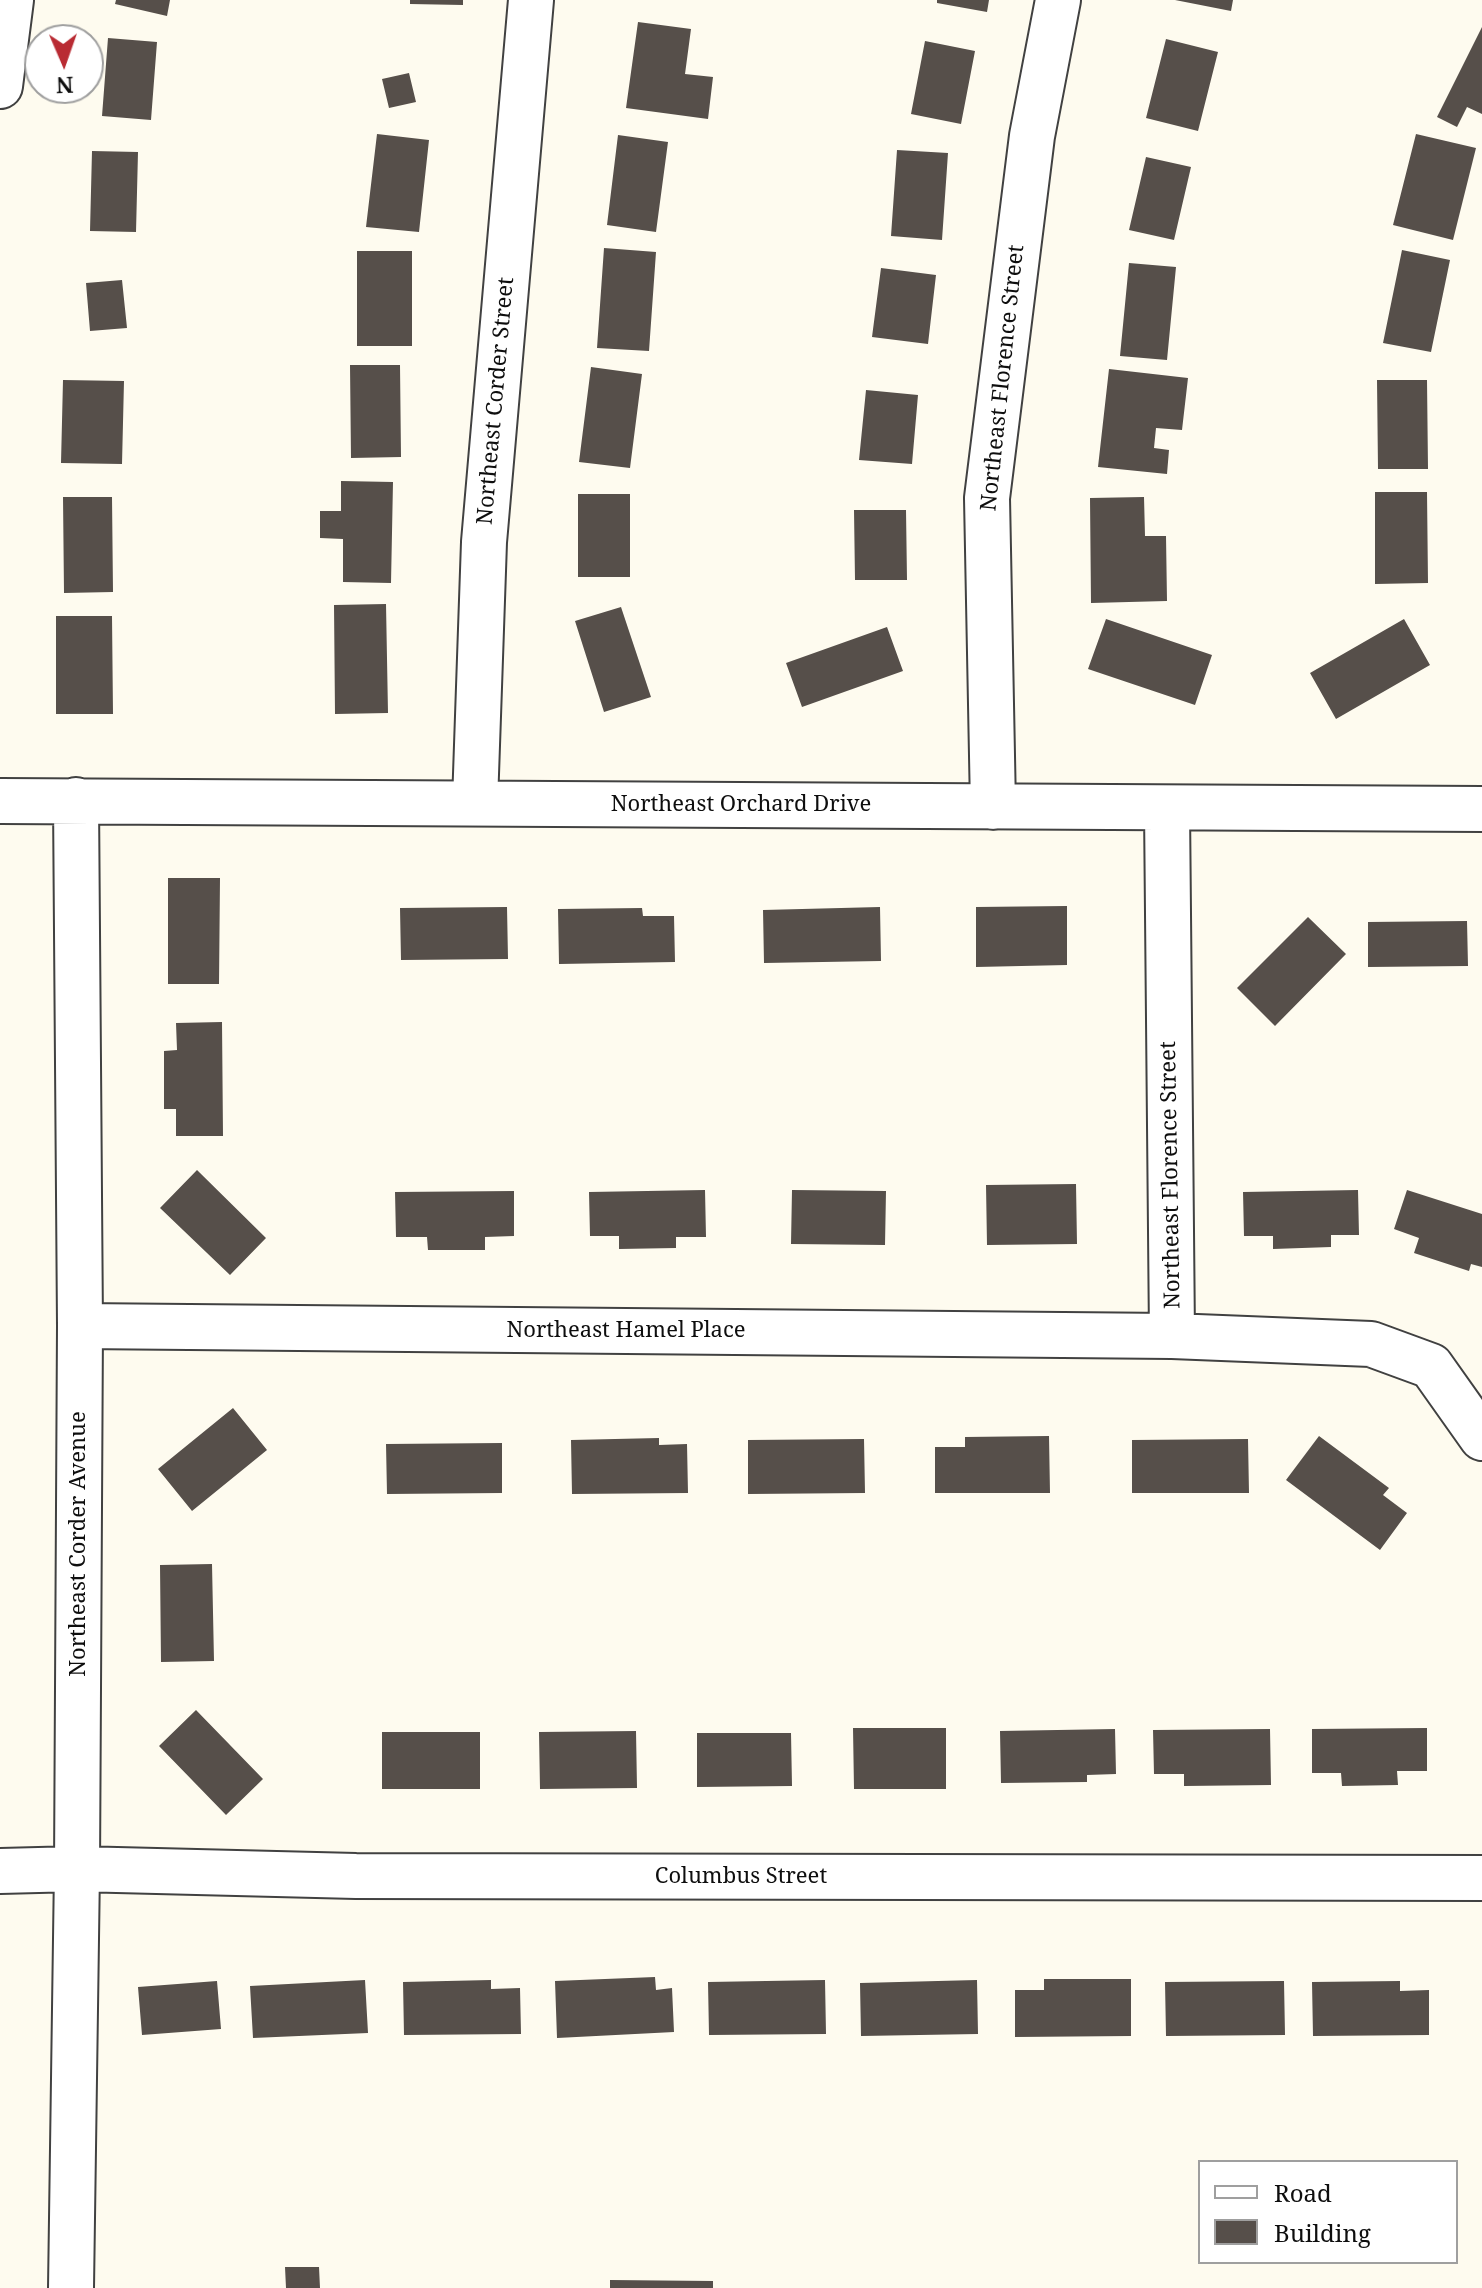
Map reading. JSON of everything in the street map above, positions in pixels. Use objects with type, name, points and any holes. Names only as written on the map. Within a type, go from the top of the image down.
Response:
[{"type":"street","points":[[0,86],[11,0]]},
{"type":"street","name":"Northeast Corder Street","points":[[475,803],[484,542],[531,0]]},
{"type":"street","name":"Northeast Florence Street","points":[[993,807],[987,498],[1032,136],[1058,0]]},
{"type":"street","name":"Northeast Corder Avenue","points":[[71,2288],[80,1326],[76,800]]},
{"type":"street","name":"Northeast Orchard Drive","points":[[0,801],[1482,809]]},
{"type":"street","name":"Northeast Florence Street","points":[[1167,808],[1172,1336],[1371,1344],[1431,1366],[1482,1438]]},
{"type":"street","name":"Northeast Hamel Place","points":[[80,1326],[1172,1336]]},
{"type":"street","name":"Columbus Street","points":[[0,1871],[77,1869],[356,1876],[1482,1878]]},
{"type":"building","points":[[116,0],[170,0],[167,16],[115,4]]},
{"type":"building","points":[[410,0],[463,0],[463,5],[410,4]]},
{"type":"building","points":[[937,0],[989,0],[987,12],[937,3]]},
{"type":"building","points":[[1175,0],[1233,0],[1231,11]]},
{"type":"building","points":[[638,22],[691,29],[685,74],[713,77],[708,119],[626,108]]},
{"type":"building","points":[[1482,27],[1482,114],[1467,107],[1457,127],[1437,117]]},
{"type":"building","points":[[108,38],[157,42],[151,120],[102,116]]},
{"type":"building","points":[[1166,39],[1218,52],[1198,131],[1146,118]]},
{"type":"building","points":[[925,41],[975,51],[961,124],[911,114]]},
{"type":"building","points":[[409,73],[416,102],[389,108],[382,79]]},
{"type":"building","points":[[377,134],[429,140],[419,232],[366,227]]},
{"type":"building","points":[[1416,134],[1476,148],[1453,240],[1393,225]]},
{"type":"building","points":[[618,135],[668,142],[656,232],[607,225]]},
{"type":"building","points":[[897,150],[948,153],[942,240],[891,236]]},
{"type":"building","points":[[92,151],[138,152],[136,232],[90,231]]},
{"type":"building","points":[[1146,157],[1191,167],[1174,240],[1129,230]]},
{"type":"building","points":[[604,248],[656,252],[649,351],[597,348]]},
{"type":"building","points":[[1402,250],[1450,260],[1431,352],[1383,343]]},
{"type":"building","points":[[357,251],[412,251],[412,346],[357,346]]},
{"type":"building","points":[[1129,263],[1176,267],[1167,360],[1120,356]]},
{"type":"building","points":[[881,268],[936,275],[928,344],[872,337]]},
{"type":"building","points":[[122,280],[127,328],[90,331],[86,283]]},
{"type":"building","points":[[350,365],[400,365],[401,457],[351,458]]},
{"type":"building","points":[[591,367],[642,374],[630,468],[579,462]]},
{"type":"building","points":[[1109,369],[1188,378],[1182,430],[1156,428],[1154,448],[1169,450],[1167,474],[1098,467]]},
{"type":"building","points":[[63,380],[124,381],[122,464],[61,463]]},
{"type":"building","points":[[1377,380],[1427,380],[1428,469],[1378,469]]},
{"type":"building","points":[[866,390],[918,395],[912,464],[859,460]]},
{"type":"building","points":[[341,481],[393,482],[391,583],[343,582],[343,539],[320,538],[320,511],[341,511]]},
{"type":"building","points":[[1375,492],[1427,492],[1428,583],[1375,584]]},
{"type":"building","points":[[578,494],[630,494],[630,577],[578,577]]},
{"type":"building","points":[[63,497],[112,497],[113,592],[64,593]]},
{"type":"building","points":[[1144,497],[1145,536],[1166,536],[1167,601],[1091,603],[1090,498]]},
{"type":"building","points":[[854,510],[906,510],[907,580],[855,580]]},
{"type":"building","points":[[386,604],[388,713],[335,714],[334,605]]},
{"type":"building","points":[[621,607],[651,697],[604,712],[575,621]]},
{"type":"building","points":[[56,616],[112,616],[113,714],[56,714]]},
{"type":"building","points":[[1106,619],[1212,655],[1195,705],[1088,669]]},
{"type":"building","points":[[1404,619],[1430,665],[1336,719],[1310,673]]},
{"type":"building","points":[[887,627],[903,671],[802,707],[786,663]]},
{"type":"building","points":[[168,878],[220,878],[219,984],[168,984]]},
{"type":"building","points":[[1067,906],[1067,965],[976,967],[976,907]]},
{"type":"building","points":[[507,907],[508,959],[401,960],[400,908]]},
{"type":"building","points":[[880,907],[881,961],[764,963],[763,910]]},
{"type":"building","points":[[642,908],[643,916],[674,916],[675,962],[559,964],[558,909]]},
{"type":"building","points":[[1308,917],[1346,954],[1275,1026],[1237,988]]},
{"type":"building","points":[[1467,921],[1468,966],[1368,967],[1368,922]]},
{"type":"building","points":[[222,1022],[223,1136],[176,1136],[176,1109],[164,1109],[164,1051],[177,1050],[176,1023]]},
{"type":"building","points":[[197,1170],[266,1238],[230,1275],[160,1208]]},
{"type":"building","points":[[1076,1184],[1077,1244],[987,1245],[986,1185]]},
{"type":"building","points":[[705,1190],[706,1237],[676,1237],[676,1248],[619,1249],[619,1236],[590,1236],[589,1192]]},
{"type":"building","points":[[792,1190],[886,1191],[885,1245],[791,1244]]},
{"type":"building","points":[[1358,1190],[1359,1235],[1331,1235],[1331,1247],[1273,1249],[1273,1236],[1244,1236],[1243,1192]]},
{"type":"building","points":[[1407,1190],[1482,1214],[1482,1267],[1471,1264],[1469,1271],[1414,1253],[1419,1238],[1394,1229]]},
{"type":"building","points":[[514,1191],[514,1236],[485,1237],[485,1250],[428,1250],[427,1237],[396,1237],[395,1192]]},
{"type":"building","points":[[233,1408],[267,1450],[192,1511],[158,1469]]},
{"type":"building","points":[[1049,1436],[1050,1493],[935,1493],[935,1447],[965,1447],[965,1437]]},
{"type":"building","points":[[1319,1436],[1389,1488],[1383,1495],[1407,1513],[1380,1550],[1286,1480]]},
{"type":"building","points":[[659,1438],[659,1445],[687,1444],[688,1493],[572,1494],[571,1440]]},
{"type":"building","points":[[864,1439],[865,1493],[748,1494],[748,1440]]},
{"type":"building","points":[[1248,1439],[1249,1493],[1132,1493],[1132,1440]]},
{"type":"building","points":[[502,1443],[502,1493],[387,1494],[386,1444]]},
{"type":"building","points":[[212,1564],[214,1661],[161,1662],[160,1565]]},
{"type":"building","points":[[196,1710],[263,1779],[226,1815],[159,1746]]},
{"type":"building","points":[[853,1728],[946,1728],[946,1789],[854,1789]]},
{"type":"building","points":[[1427,1728],[1427,1771],[1397,1771],[1398,1785],[1342,1786],[1341,1773],[1312,1773],[1312,1729]]},
{"type":"building","points":[[1115,1729],[1116,1774],[1087,1775],[1087,1782],[1001,1783],[1000,1731]]},
{"type":"building","points":[[1270,1729],[1271,1785],[1184,1786],[1184,1774],[1154,1774],[1153,1730]]},
{"type":"building","points":[[636,1731],[637,1788],[540,1789],[539,1732]]},
{"type":"building","points":[[382,1732],[480,1732],[480,1789],[382,1789]]},
{"type":"building","points":[[697,1733],[791,1733],[792,1786],[697,1787]]},
{"type":"building","points":[[655,1977],[656,1990],[672,1988],[674,2032],[557,2038],[555,1981]]},
{"type":"building","points":[[1044,1979],[1131,1979],[1131,2036],[1015,2037],[1015,1990],[1044,1990]]},
{"type":"building","points":[[365,1980],[368,2033],[253,2038],[250,1986]]},
{"type":"building","points":[[491,1980],[491,1989],[520,1988],[521,2034],[404,2035],[403,1982]]},
{"type":"building","points":[[825,1980],[826,2034],[709,2035],[708,1982]]},
{"type":"building","points":[[977,1980],[978,2034],[861,2036],[860,1983]]},
{"type":"building","points":[[217,1981],[221,2029],[142,2035],[138,1987]]},
{"type":"building","points":[[1284,1981],[1285,2035],[1166,2036],[1165,1982]]},
{"type":"building","points":[[1400,1981],[1400,1991],[1429,1990],[1429,2035],[1313,2036],[1312,1982]]},
{"type":"building","points":[[285,2267],[319,2267],[320,2288],[286,2288]]},
{"type":"building","points":[[610,2280],[713,2281],[713,2288],[610,2288]]}]
